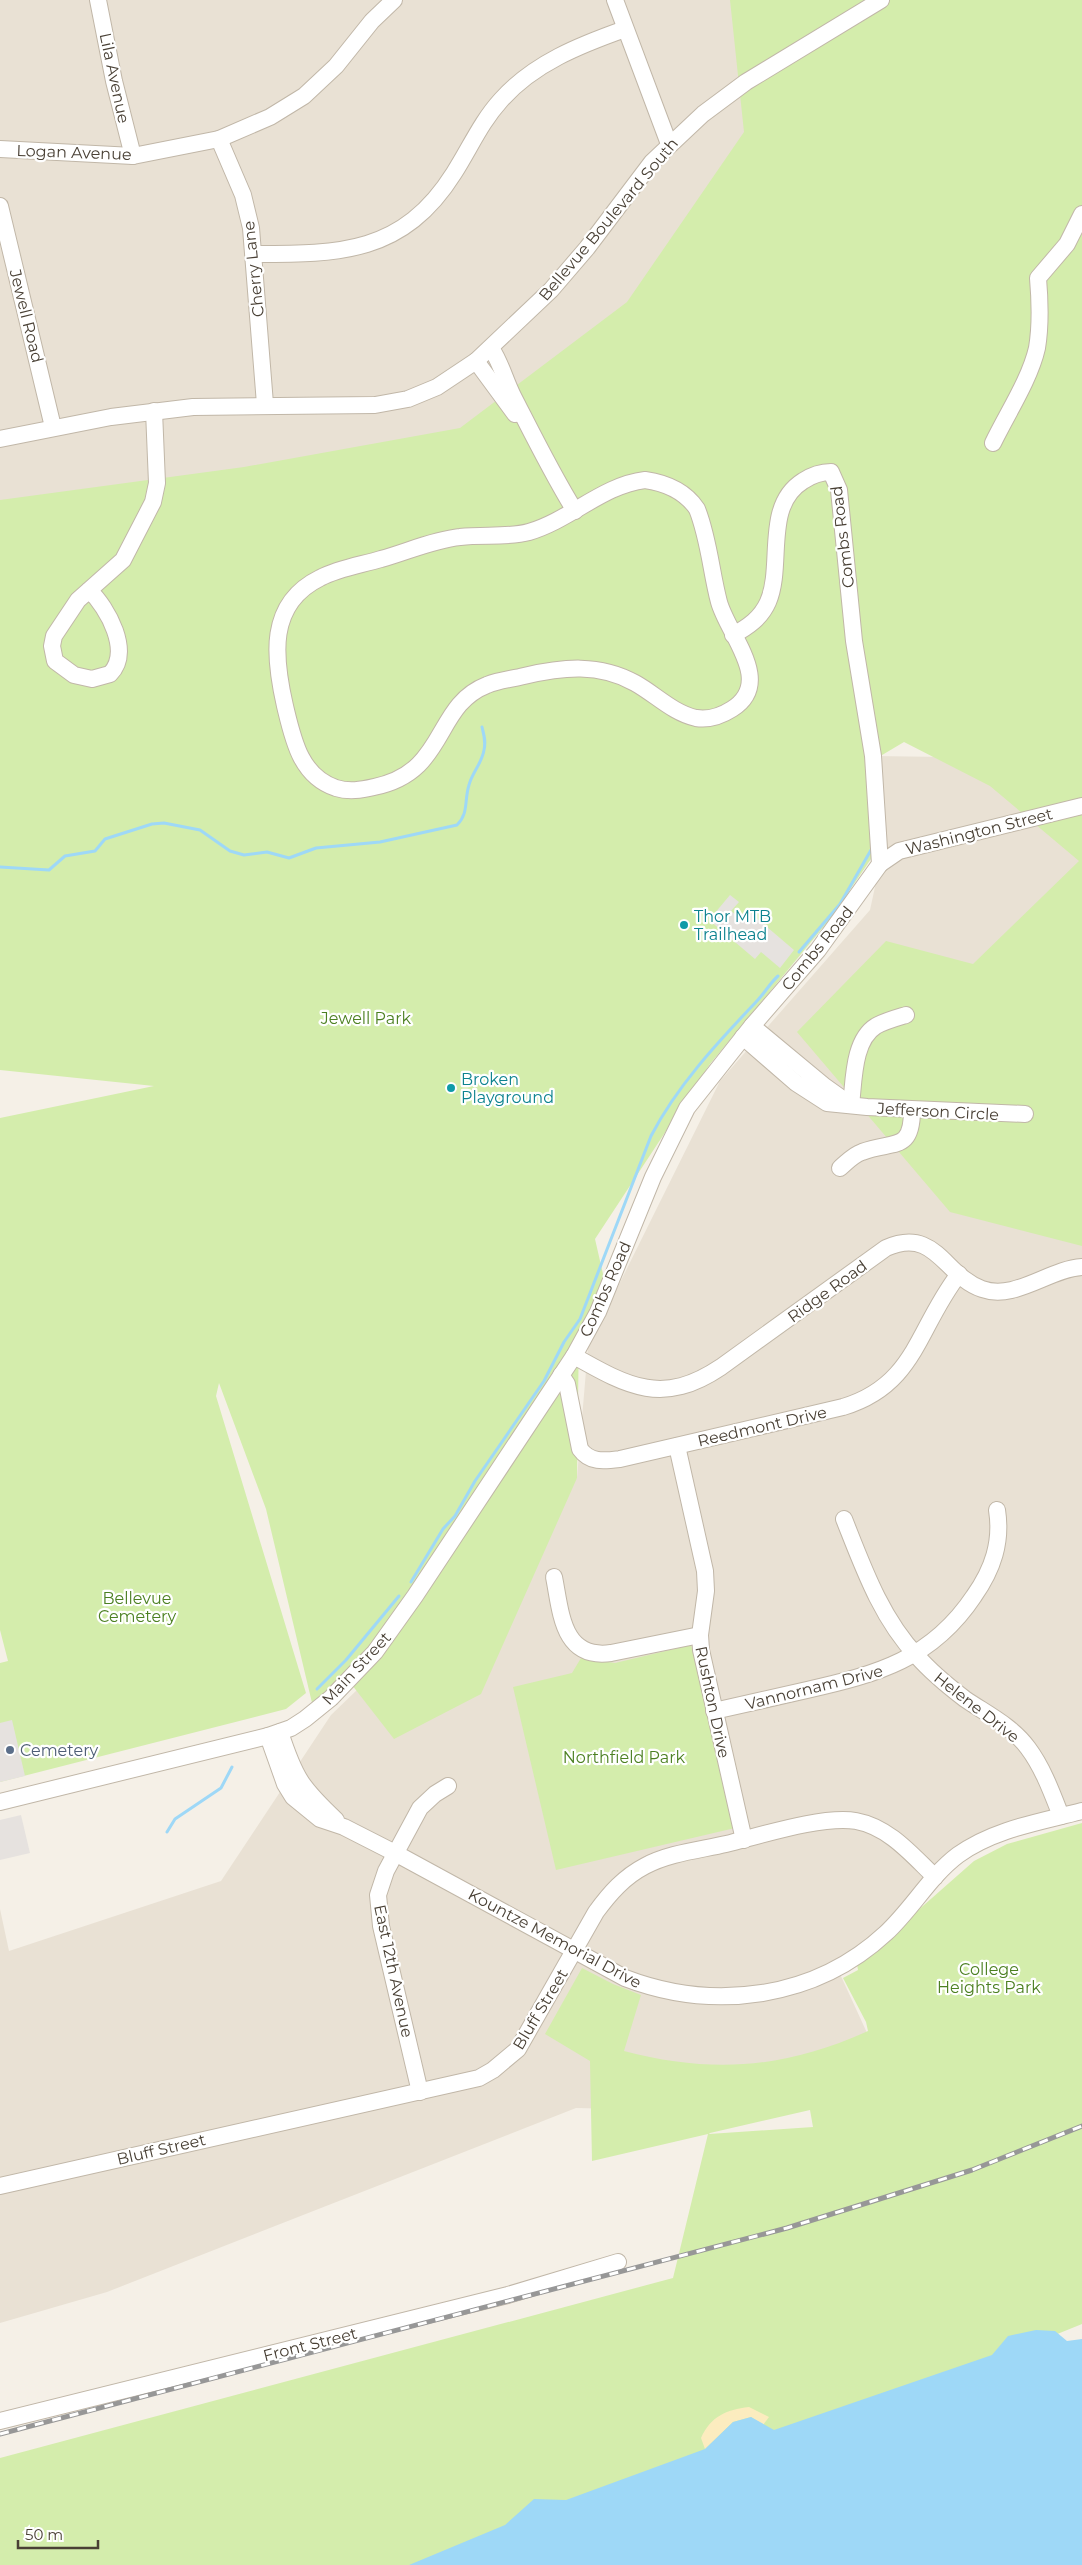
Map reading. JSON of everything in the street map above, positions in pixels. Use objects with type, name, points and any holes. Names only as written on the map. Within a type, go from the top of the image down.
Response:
[{"type":"street","name":"Lila Avenue","points":[[98,0],[114,81],[133,156]]},
{"type":"street","name":"Logan Avenue","points":[[0,149],[133,156],[219,139],[270,117],[304,96],[336,66],[372,21],[394,0]]},
{"type":"street","points":[[615,0],[669,144]]},
{"type":"street","name":"Bellevue Boulevard South","points":[[0,439],[53,427],[154,411],[193,407],[265,404],[353,406],[393,402],[438,387],[476,361],[491,348],[571,268],[634,184],[669,144],[703,114],[746,82],[881,0]]},
{"type":"street","points":[[255,254],[337,253],[370,244],[393,233],[429,206],[454,174],[486,118],[503,98],[541,67],[560,55],[625,29]]},
{"type":"street","name":"Cherry Lane","points":[[219,139],[242,195],[255,254],[265,404]]},
{"type":"street","name":"Jewell Road","points":[[0,206],[53,427]]},
{"type":"street","points":[[994,443],[1030,369],[1036,349],[1040,310],[1038,278],[1067,244],[1082,214]]},
{"type":"street","points":[[491,348],[498,358],[550,470],[575,511]]},
{"type":"street","points":[[476,361],[492,380],[505,404],[529,428]]},
{"type":"street","points":[[89,590],[98,598],[110,620],[116,636],[119,661],[110,674],[92,679],[74,675],[62,668],[52,654],[54,636],[69,611],[89,590],[123,560],[153,502],[157,483],[154,411]]},
{"type":"street","name":"Combs Road","points":[[561,1375],[574,1356],[598,1312],[653,1177],[675,1129],[699,1092],[834,930],[880,864],[873,756],[854,641],[839,490],[832,472],[817,474],[808,478],[791,491],[785,500],[777,535],[772,590],[768,602],[756,620],[733,635]]},
{"type":"street","points":[[635,481],[655,481],[685,495],[697,510],[701,520],[720,603],[733,635],[748,664],[750,682],[748,692],[737,706],[713,718],[697,718],[688,716],[638,684],[614,674],[590,668],[563,668],[489,684],[472,694],[458,706],[421,764],[402,778],[375,787],[346,790],[325,783],[307,768],[295,745],[278,675],[277,660],[277,635],[280,624],[301,591],[329,574],[402,553],[432,542],[461,536],[514,535],[528,532],[555,522],[575,511],[613,490],[635,481]]},
{"type":"street","name":"Washington Street","points":[[880,864],[899,851],[1082,806]]},
{"type":"street","points":[[851,1105],[858,1057],[864,1038],[875,1027],[906,1015]]},
{"type":"street","name":"Jefferson Circle","points":[[748,1032],[814,1096],[827,1103],[912,1110],[1025,1114]]},
{"type":"street","points":[[840,1168],[852,1156],[901,1142],[907,1138],[912,1126],[912,1110]]},
{"type":"street","name":"Ridge Road","points":[[574,1356],[608,1375],[638,1387],[660,1390],[698,1382],[722,1367],[881,1251],[894,1245],[912,1243],[923,1245],[933,1250],[959,1274],[980,1289],[999,1292],[1023,1286],[1062,1270],[1082,1267]]},
{"type":"street","name":"Reedmont Drive","points":[[561,1375],[567,1384],[577,1442],[584,1455],[590,1459],[610,1460],[843,1407],[873,1396],[884,1389],[901,1370],[946,1290],[959,1274]]},
{"type":"street","name":"Main Street","points":[[0,1802],[274,1734],[305,1720],[350,1680],[387,1636],[561,1375]]},
{"type":"street","name":"Rushton Drive","points":[[677,1446],[705,1571],[706,1591],[700,1635],[704,1668],[744,1840]]},
{"type":"street","name":"Vannornam Drive","points":[[714,1711],[856,1679],[894,1666],[915,1654],[958,1617],[980,1588],[998,1545],[1000,1526],[997,1510]]},
{"type":"street","name":"Helene Drive","points":[[844,1519],[878,1600],[915,1654],[950,1688],[1002,1723],[1028,1748],[1046,1779],[1061,1816]]},
{"type":"street","points":[[554,1577],[565,1626],[575,1644],[582,1650],[601,1655],[700,1635]]},
{"type":"street","name":"Kountze Memorial Drive","points":[[274,1734],[285,1784],[293,1797],[320,1819],[344,1827],[395,1853],[625,1978],[652,1988],[677,1994],[722,1998],[774,1990],[821,1975],[862,1952],[897,1921],[935,1877],[958,1856],[988,1838],[1082,1810]]},
{"type":"street","name":"East 12th Avenue","points":[[420,2092],[378,1910],[381,1884],[395,1853],[420,1808],[435,1794],[448,1786]]},
{"type":"street","name":"Bluff Street","points":[[0,2186],[479,2078],[506,2060],[528,2032],[596,1912],[610,1894],[634,1872],[662,1859],[819,1823],[854,1820],[871,1826],[891,1837],[935,1877]]},
{"type":"street","name":"Front Street","points":[[0,2421],[508,2295],[618,2262]]},
{"type":"shaded area","points":[[0,0],[1082,0],[1082,588],[0,697]]},
{"type":"shaded area","points":[[873,756],[1082,759],[1082,1818],[999,1842],[971,1856],[953,1868],[840,1974],[868,2035],[706,2111],[576,2108],[107,2292],[0,2323],[0,1909],[9,1951],[221,1881],[331,1715],[577,1478],[588,1347],[720,1081],[870,910],[880,864]]},
{"type":"shaded area","points":[[730,895],[739,902],[731,911],[740,918],[747,910],[794,950],[780,968],[761,952],[755,959],[709,920]]},
{"type":"shaded area","name":"Cemetery","points":[[12,1720],[25,1776],[0,1782],[0,1723]]},
{"type":"shaded area","points":[[21,1815],[30,1853],[0,1860],[0,1820]]},
{"type":"green space","points":[[730,0],[1082,0],[1082,1246],[950,1212],[797,1032],[886,941],[973,964],[1079,861],[990,786],[904,742],[867,764],[873,856],[830,919],[710,1064],[595,1239],[606,1287],[579,1329],[577,1478],[481,1694],[394,1739],[345,1676],[313,1707],[266,1509],[219,1383],[216,1396],[306,1693],[286,1709],[0,1782],[0,1663],[8,1661],[0,1630],[0,1118],[154,1086],[0,1070],[0,500],[244,467],[460,428],[627,302],[744,132]]},
{"type":"green space","name":"Northfield Park","points":[[691,1645],[735,1828],[556,1870],[513,1687],[572,1673],[581,1658],[615,1663]]},
{"type":"green space","name":"College Heights Park","points":[[1082,1823],[1082,2324],[487,2565],[0,2565],[0,2458],[673,2278],[708,2134],[592,2161],[590,2061],[545,2034],[582,1968],[613,1984],[641,1995],[624,2051],[687,2063],[718,2065],[748,2064],[807,2053],[837,2044],[868,2031],[866,2022],[843,1978],[858,1970],[857,1964],[974,1861],[1007,1844]],"holes":[[[810,2110],[813,2127],[709,2134]]]},
{"type":"sand","points":[[749,2407],[769,2417],[763,2425],[751,2417],[733,2422],[705,2449],[701,2438],[709,2424],[726,2412]]},
{"type":"water","points":[[1036,2330],[1055,2331],[1067,2341],[1082,2339],[1082,2565],[409,2565],[505,2525],[534,2499],[566,2500],[705,2449],[733,2422],[751,2417],[774,2430],[992,2355],[1008,2336]]},
{"type":"waterway","points":[[0,867],[49,870],[65,856],[95,851],[105,839],[152,824],[164,823],[200,830],[230,851],[244,855],[267,852],[289,858],[316,848],[380,842],[457,825],[465,811],[470,781],[483,755],[485,741],[482,727]]},
{"type":"waterway","points":[[799,952],[840,904],[871,850]]},
{"type":"waterway","points":[[411,1582],[443,1529],[455,1516],[475,1481],[544,1381],[564,1342],[580,1319],[651,1136],[661,1118],[685,1082],[778,976]]},
{"type":"waterway","points":[[317,1689],[346,1660],[399,1596]]},
{"type":"waterway","points":[[167,1832],[175,1819],[221,1788],[232,1767]]},
{"type":"railway","points":[[0,2434],[787,2228],[972,2170],[1082,2126]]},
{"type":"place","name":"Thor MTB Trailhead","points":[[684,925]]},
{"type":"place","name":"Broken Playground","points":[[451,1088]]},
{"type":"place","name":"Cemetery","points":[[10,1750]]},
{"type":"park label","name":"Jewell Park","points":[[366,1018]]},
{"type":"park label","name":"Bellevue Cemetery","points":[[137,1607]]}]
